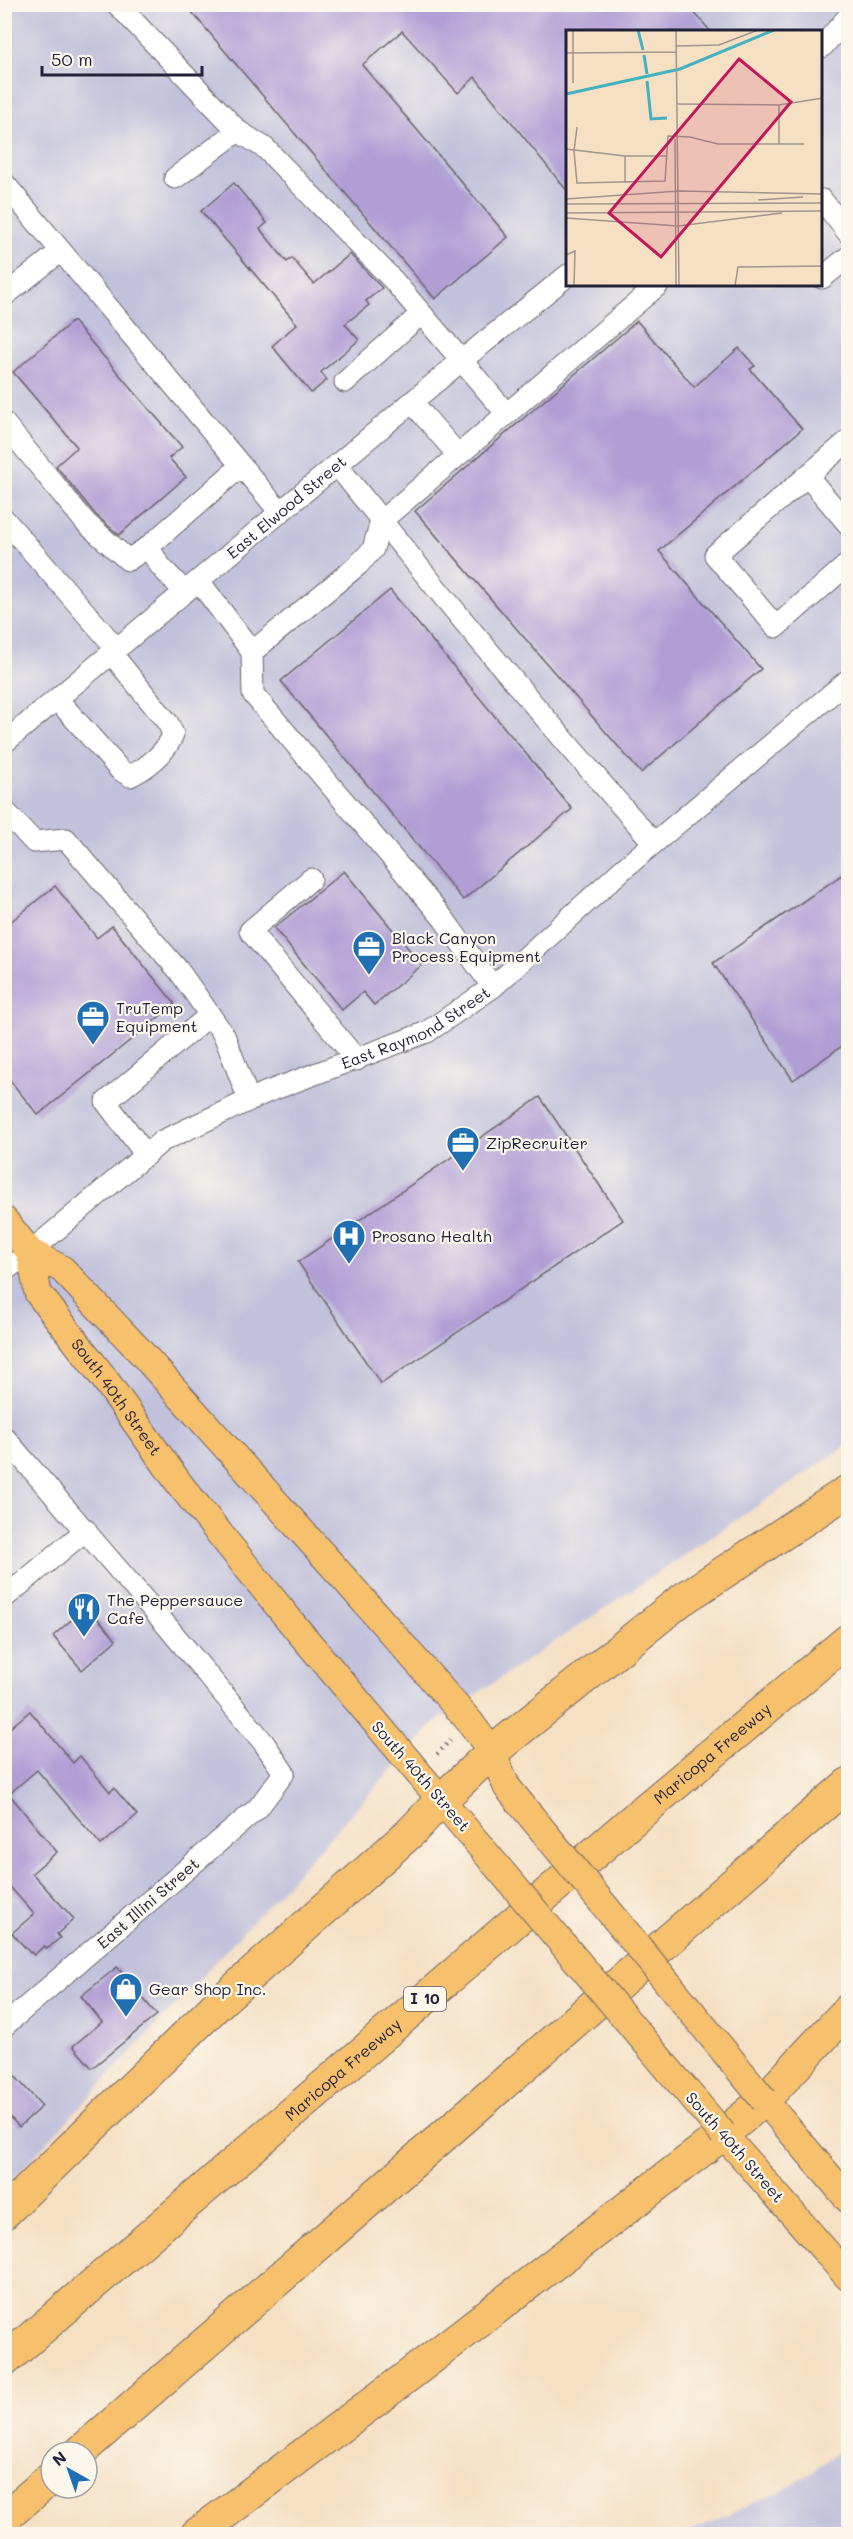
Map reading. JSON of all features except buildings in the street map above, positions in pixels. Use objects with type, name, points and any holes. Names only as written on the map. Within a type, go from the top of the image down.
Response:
[{"type":"highway","points":[[4,2213],[220,2002],[412,1831],[492,1752],[680,1601],[849,1491]]},
{"type":"highway","name":"Maricopa Freeway","points":[[4,2361],[642,1812],[849,1640]]},
{"type":"highway","points":[[94,2440],[849,1785]]},
{"type":"highway","points":[[196,2535],[412,2373],[723,2134],[764,2100],[849,2010]]},
{"type":"highway","points":[[4,2518],[39,2488]]},
{"type":"main road","name":"South 40th Street","points":[[4,1220],[30,1252],[62,1269],[137,1348],[470,1722],[492,1752],[507,1787],[764,2100],[849,2199]]},
{"type":"main road","name":"South 40th Street","points":[[30,1252],[38,1293],[101,1374],[181,1486],[296,1628],[723,2134],[849,2277]]},
{"type":"street","points":[[117,4],[238,131],[265,148],[393,280],[507,414]]},
{"type":"street","points":[[823,46],[849,17]]},
{"type":"street","points":[[175,178],[238,131]]},
{"type":"street","points":[[4,183],[280,512]]},
{"type":"street","points":[[823,201],[849,232]]},
{"type":"street","points":[[4,296],[61,251]]},
{"type":"street","points":[[823,277],[849,257]]},
{"type":"street","name":"East Elwood Street","points":[[4,743],[461,361],[566,277]]},
{"type":"street","points":[[252,652],[358,565],[373,549],[381,521],[657,286]]},
{"type":"street","points":[[345,382],[421,314]]},
{"type":"street","points":[[412,402],[458,455]]},
{"type":"street","points":[[4,423],[86,523],[128,560],[148,547],[241,466]]},
{"type":"street","points":[[849,441],[715,555],[776,627],[849,564]]},
{"type":"street","points":[[337,465],[381,521],[583,762],[654,843]]},
{"type":"street","points":[[808,477],[849,524]]},
{"type":"street","points":[[4,519],[114,652],[168,723],[173,734],[169,745],[141,771],[130,776],[120,770],[57,699]]},
{"type":"street","points":[[148,547],[161,567],[192,587],[252,652],[254,694],[443,918],[493,987]]},
{"type":"street","name":"East Raymond Street","points":[[30,1252],[162,1141],[249,1100],[428,1032],[493,987],[654,843],[849,680]]},
{"type":"street","points":[[4,810],[34,842],[66,839],[179,971],[224,1035],[249,1100]]},
{"type":"street","points":[[310,879],[250,931],[357,1060]]},
{"type":"street","points":[[146,1155],[106,1102],[210,1015]]},
{"type":"street","points":[[4,1271],[30,1252]]},
{"type":"street","points":[[4,1437],[86,1530],[4,1598]]},
{"type":"street","name":"East Illini Street","points":[[4,2026],[258,1808],[284,1773],[264,1743],[86,1530]]},
{"type":"path","points":[[437,1755],[453,1738]]},
{"type":"shaded area","points":[[5,5],[848,5],[848,1445],[435,1722],[5,2187]]},
{"type":"shaded area","points":[[848,2443],[848,2534],[685,2534],[785,2489],[810,2474]]},
{"type":"place","name":"Black Canyon Process Equipment","points":[[369,976]]},
{"type":"place","name":"TruTemp Equipment","points":[[93,1046]]},
{"type":"place","name":"ZipRecruiter","points":[[463,1172]]},
{"type":"place","name":"Prosano Health","points":[[349,1265]]},
{"type":"place","name":"The Peppersauce Cafe","points":[[84,1638]]},
{"type":"place","name":"Gear Shop Inc.","points":[[126,2018]]}]
